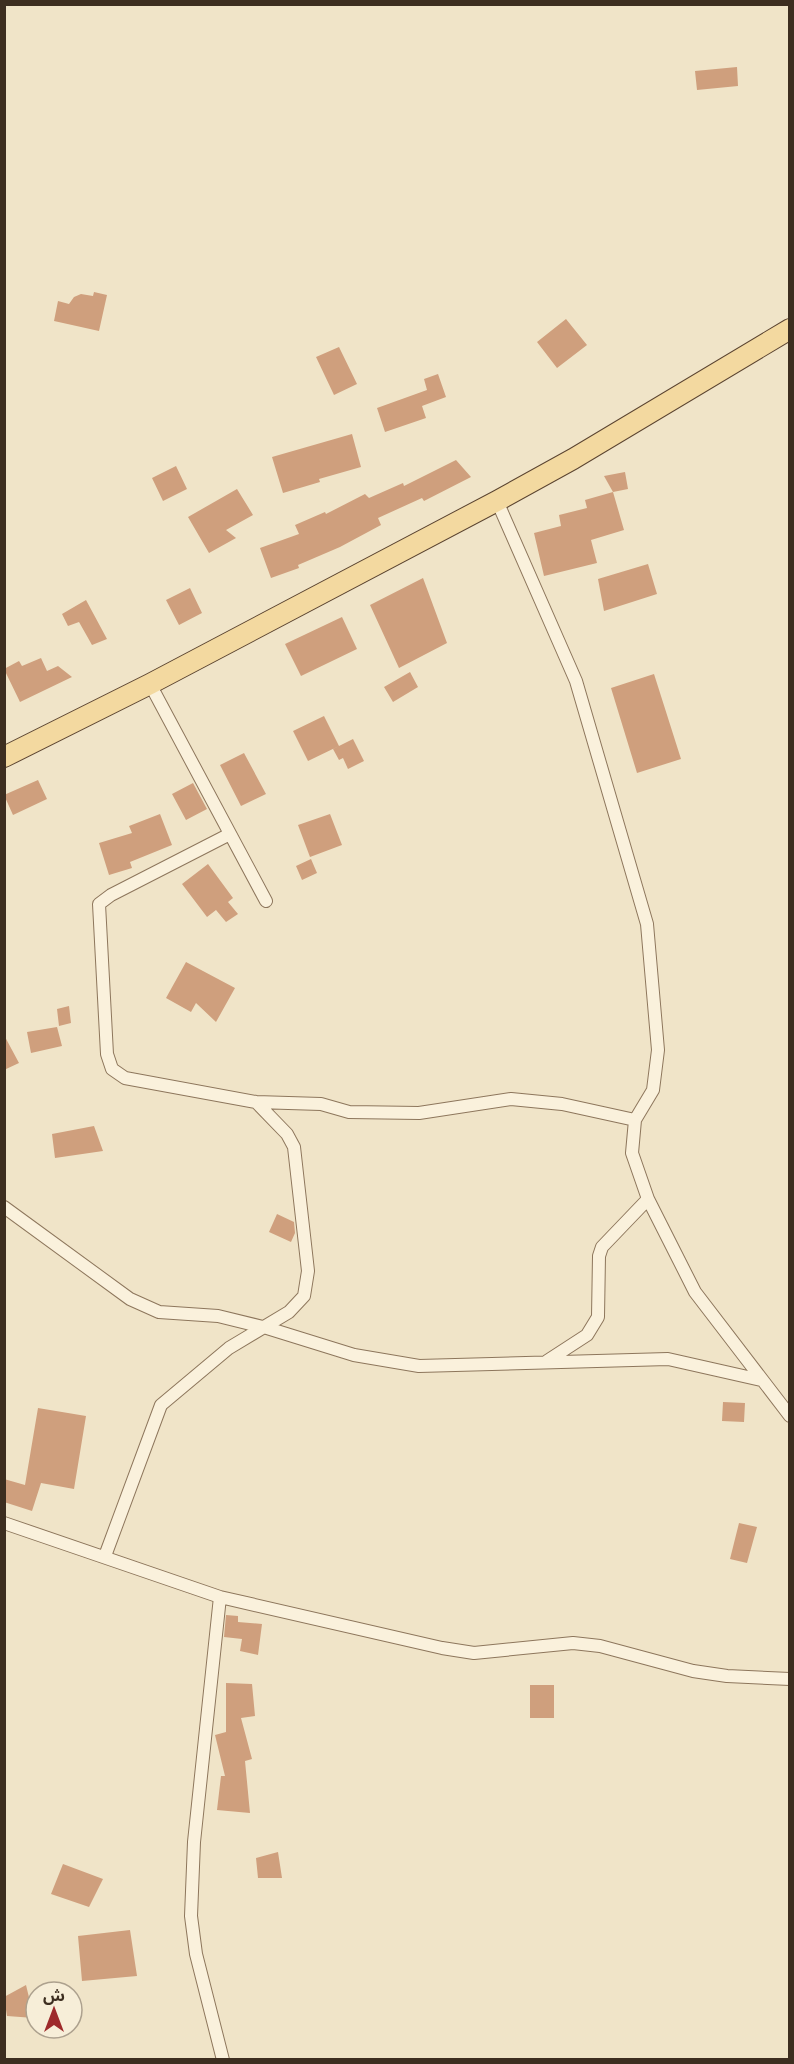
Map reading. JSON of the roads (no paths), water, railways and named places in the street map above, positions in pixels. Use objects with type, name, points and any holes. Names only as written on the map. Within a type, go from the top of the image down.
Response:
[{"type":"main road","points":[[4,757],[150,684],[497,501],[573,459],[789,329]]},
{"type":"street","points":[[497,501],[576,681],[647,924],[658,1050],[653,1090],[635,1120],[632,1153],[648,1199],[695,1292],[789,1416]]},
{"type":"street","points":[[150,684],[266,901]]},
{"type":"street","points":[[230,834],[111,895],[99,904],[107,1054],[112,1069],[125,1078],[256,1102],[321,1104],[349,1112],[419,1113],[511,1100],[562,1104],[635,1120]]},
{"type":"street","points":[[105,1556],[161,1405],[229,1348],[267,1328],[289,1312],[304,1296],[308,1271],[294,1147],[287,1134],[256,1102]]},
{"type":"street","points":[[546,1362],[587,1335],[598,1317],[599,1256],[602,1247],[648,1199]]},
{"type":"street","points":[[4,1207],[130,1299],[159,1312],[218,1316],[267,1328],[354,1355],[419,1365],[668,1359],[761,1380]]},
{"type":"street","points":[[4,1523],[220,1597],[474,1653],[573,1642],[600,1646],[693,1671],[759,1679],[789,1679]]},
{"type":"street","points":[[220,1597],[194,1842],[191,1916],[196,1954],[223,2060]]}]
